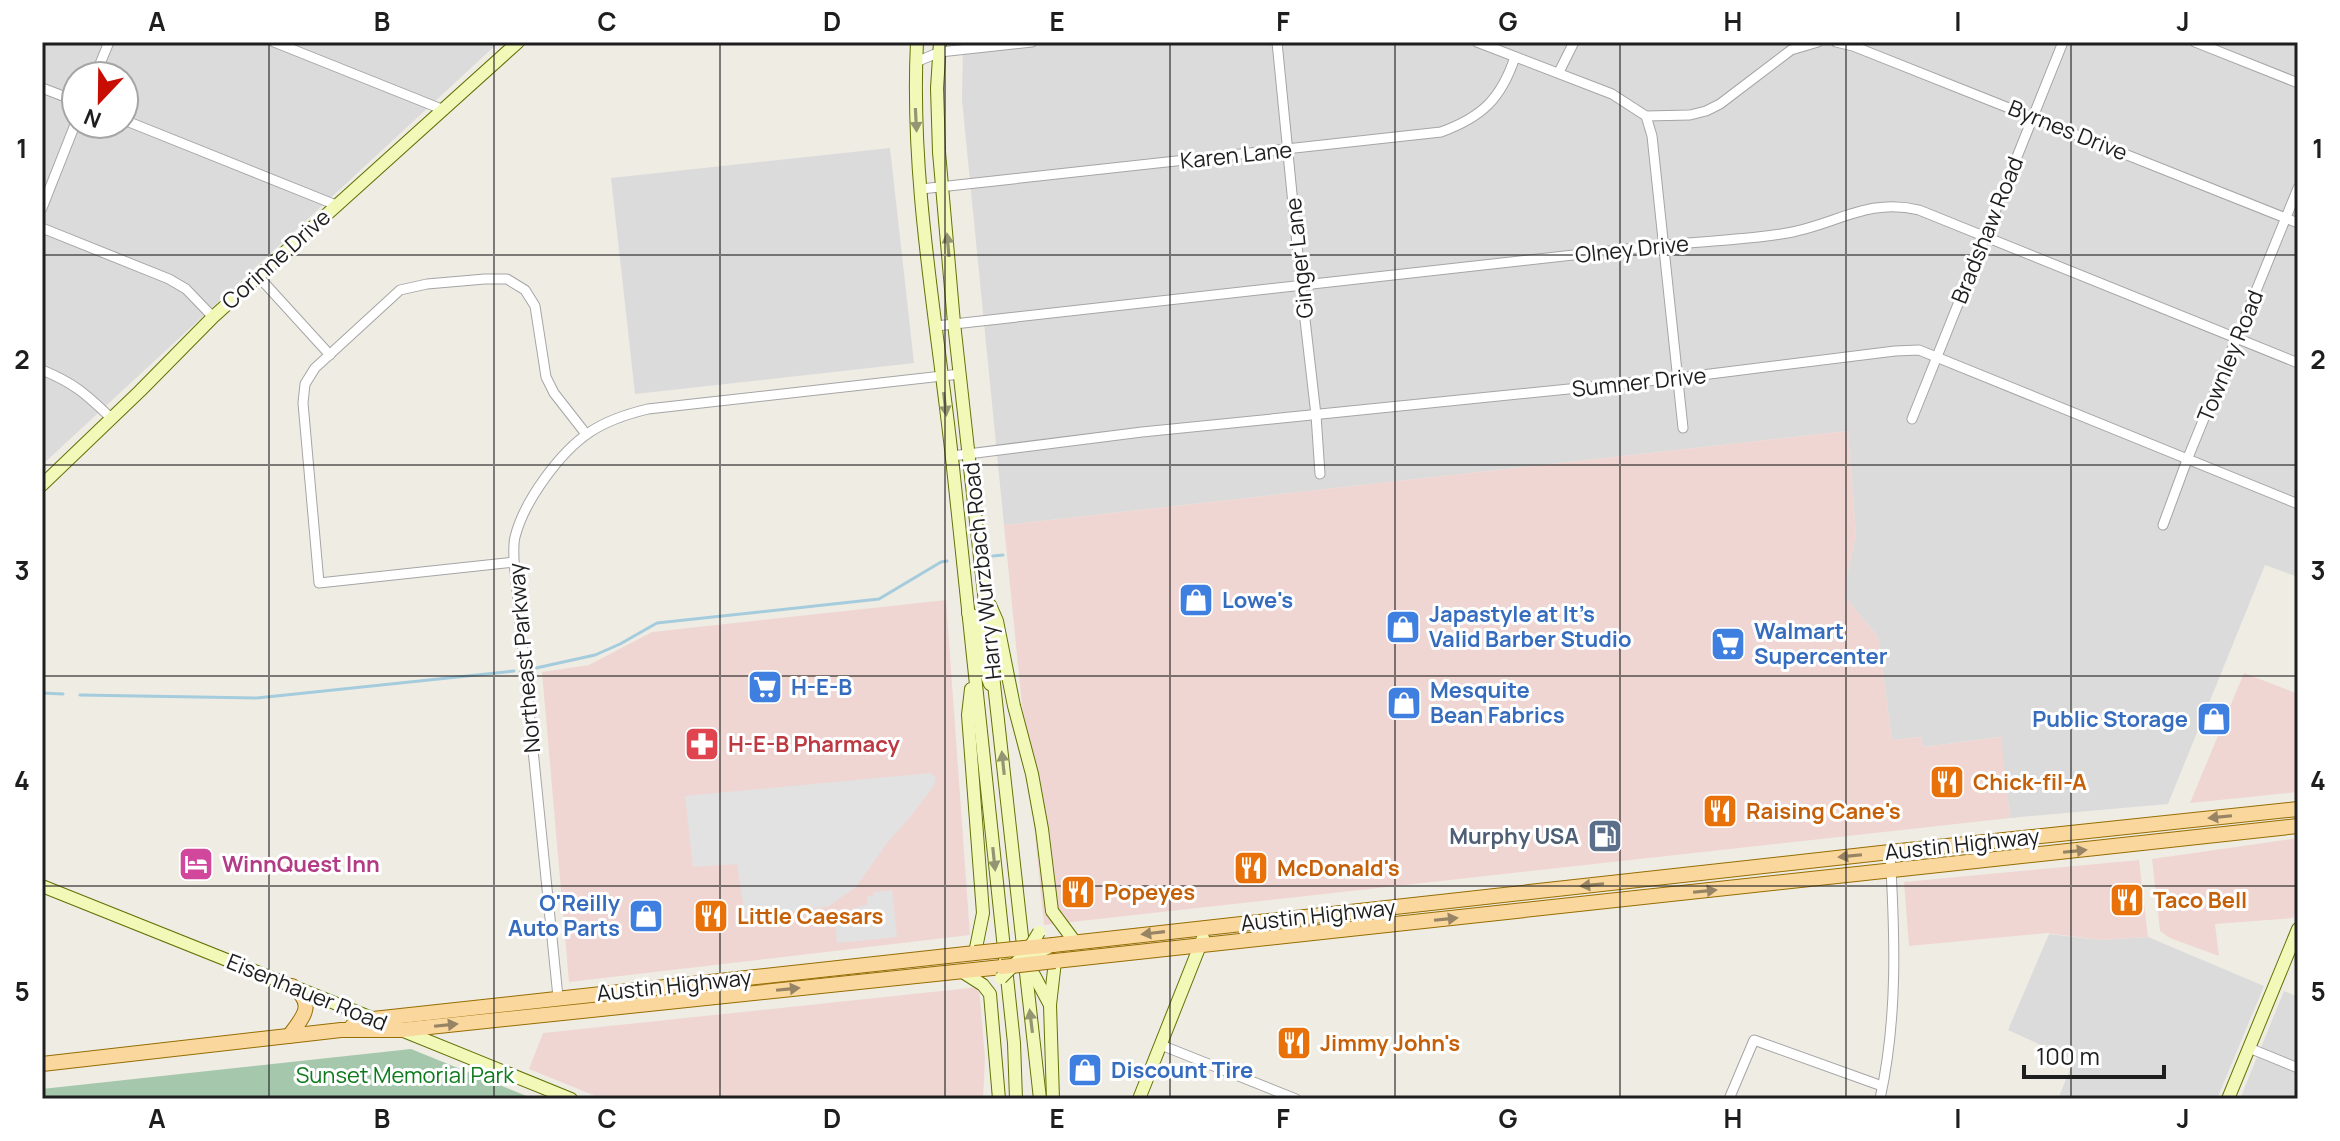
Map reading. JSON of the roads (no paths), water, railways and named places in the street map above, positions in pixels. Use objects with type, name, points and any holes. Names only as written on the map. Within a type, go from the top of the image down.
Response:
[{"type":"main road","name":"Corinne Drive","points":[[42,485],[213,317],[518,42]]},
{"type":"main road","name":"Harry Wurzbach Road","points":[[917,42],[915,100],[921,189],[1014,1043],[1016,1099]]},
{"type":"main road","name":"Harry Wurzbach Road","points":[[940,47],[937,88],[954,323],[1040,1099]]},
{"type":"main road","points":[[985,595],[997,621],[1012,699],[1032,774],[1052,911],[1075,942]]},
{"type":"main road","points":[[968,613],[979,619],[985,671],[997,702]]},
{"type":"main road","points":[[974,670],[968,715],[983,913],[975,953]]},
{"type":"main road","name":"Austin Highway","points":[[42,1064],[341,1030],[401,1030],[961,971],[1053,945],[1075,942],[2298,809]]},
{"type":"main road","name":"Austin Highway","points":[[341,1030],[373,1019],[975,953],[1049,961],[2298,826]]},
{"type":"main road","name":"Eisenhauer Road","points":[[42,886],[571,1099]]},
{"type":"main road","points":[[990,994],[1052,911]]},
{"type":"main road","points":[[983,913],[999,939],[1034,975],[1050,1005]]},
{"type":"main road","points":[[1139,1099],[1202,946],[1206,927]]},
{"type":"main road","points":[[2228,1099],[2298,929]]},
{"type":"main road","points":[[870,981],[867,969],[920,964],[929,958]]},
{"type":"main road","points":[[1049,961],[1053,1099]]},
{"type":"main road","points":[[961,971],[983,985],[990,994],[999,1099]]},
{"type":"main road","points":[[289,1036],[304,1015],[306,1005],[300,992],[292,986]]},
{"type":"street","points":[[274,42],[444,110]]},
{"type":"street","points":[[916,62],[940,47],[1032,42]]},
{"type":"street","name":"Ginger Lane","points":[[1277,42],[1320,474]]},
{"type":"street","points":[[1477,42],[1612,94],[1646,116],[1690,115],[1706,111],[1720,104],[1791,50],[1818,42]]},
{"type":"street","points":[[1559,72],[1574,42]]},
{"type":"street","name":"Byrnes Drive","points":[[1836,42],[2032,116],[2298,223]]},
{"type":"street","name":"Bradshaw Road","points":[[1912,419],[2063,42]]},
{"type":"street","points":[[2195,42],[2298,83]]},
{"type":"street","name":"Karen Lane","points":[[921,189],[1431,134],[1459,126],[1484,111],[1504,86],[1515,57]]},
{"type":"street","points":[[1646,116],[1652,136],[1683,428]]},
{"type":"street","points":[[140,126],[336,205]]},
{"type":"street","points":[[42,208],[69,140]]},
{"type":"street","name":"Townley Road","points":[[2163,525],[2298,188]]},
{"type":"street","name":"Olney Drive","points":[[936,326],[1785,234],[1869,208],[1889,206],[1919,210],[2298,363]]},
{"type":"street","points":[[42,228],[169,279],[186,289],[213,317]]},
{"type":"street","points":[[258,276],[330,355]]},
{"type":"street","points":[[514,562],[319,583],[303,398],[305,384],[315,368],[400,290],[410,286],[485,279],[513,281],[525,290],[535,306],[546,377],[554,393],[586,434]]},
{"type":"street","name":"Sumner Drive","points":[[952,456],[1142,432],[1678,378],[1919,350],[2298,504]]},
{"type":"street","points":[[42,370],[80,389],[111,418]]},
{"type":"street","name":"Northeast Parkway","points":[[558,997],[514,562],[514,539],[528,506],[547,476],[586,434],[615,419],[648,409],[960,374]]},
{"type":"street","points":[[1880,1099],[1895,986],[1890,852]]},
{"type":"street","points":[[1729,1099],[1754,1040],[1882,1086]]},
{"type":"street","points":[[1161,1045],[1296,1099]]},
{"type":"street","points":[[2249,1048],[2298,1068]]},
{"type":"waterway","points":[[993,556],[1003,555]]},
{"type":"waterway","points":[[536,668],[595,655],[657,623],[879,599],[947,561]]},
{"type":"waterway","points":[[80,695],[257,698],[514,671]]},
{"type":"waterway","points":[[42,693],[63,694]]},
{"type":"place","name":"Lowe's","points":[[1196,600]]},
{"type":"place","name":"Japastyle at It’s Valid Barber Studio","points":[[1403,627]]},
{"type":"place","name":"Walmart Supercenter","points":[[1728,644]]},
{"type":"place","name":"H-E-B","points":[[765,687]]},
{"type":"place","name":"Mesquite Bean Fabrics","points":[[1404,703]]},
{"type":"place","name":"Public Storage","points":[[2214,719]]},
{"type":"place","name":"H-E-B Pharmacy","points":[[702,744]]},
{"type":"place","name":"Chick-fil-A","points":[[1947,782]]},
{"type":"place","name":"Raising Cane's","points":[[1720,811]]},
{"type":"place","name":"Murphy USA","points":[[1605,836]]},
{"type":"place","name":"WinnQuest Inn","points":[[196,864]]},
{"type":"place","name":"McDonald's","points":[[1251,868]]},
{"type":"place","name":"Popeyes","points":[[1078,892]]},
{"type":"place","name":"Taco Bell","points":[[2127,900]]},
{"type":"place","name":"O'Reilly Auto Parts","points":[[646,916]]},
{"type":"place","name":"Little Caesars","points":[[711,916]]},
{"type":"place","name":"Jimmy John's","points":[[1294,1043]]},
{"type":"place","name":"Discount Tire","points":[[1085,1070]]},
{"type":"park label","name":"Sunset Memorial Park","points":[[405,1075]]}]
